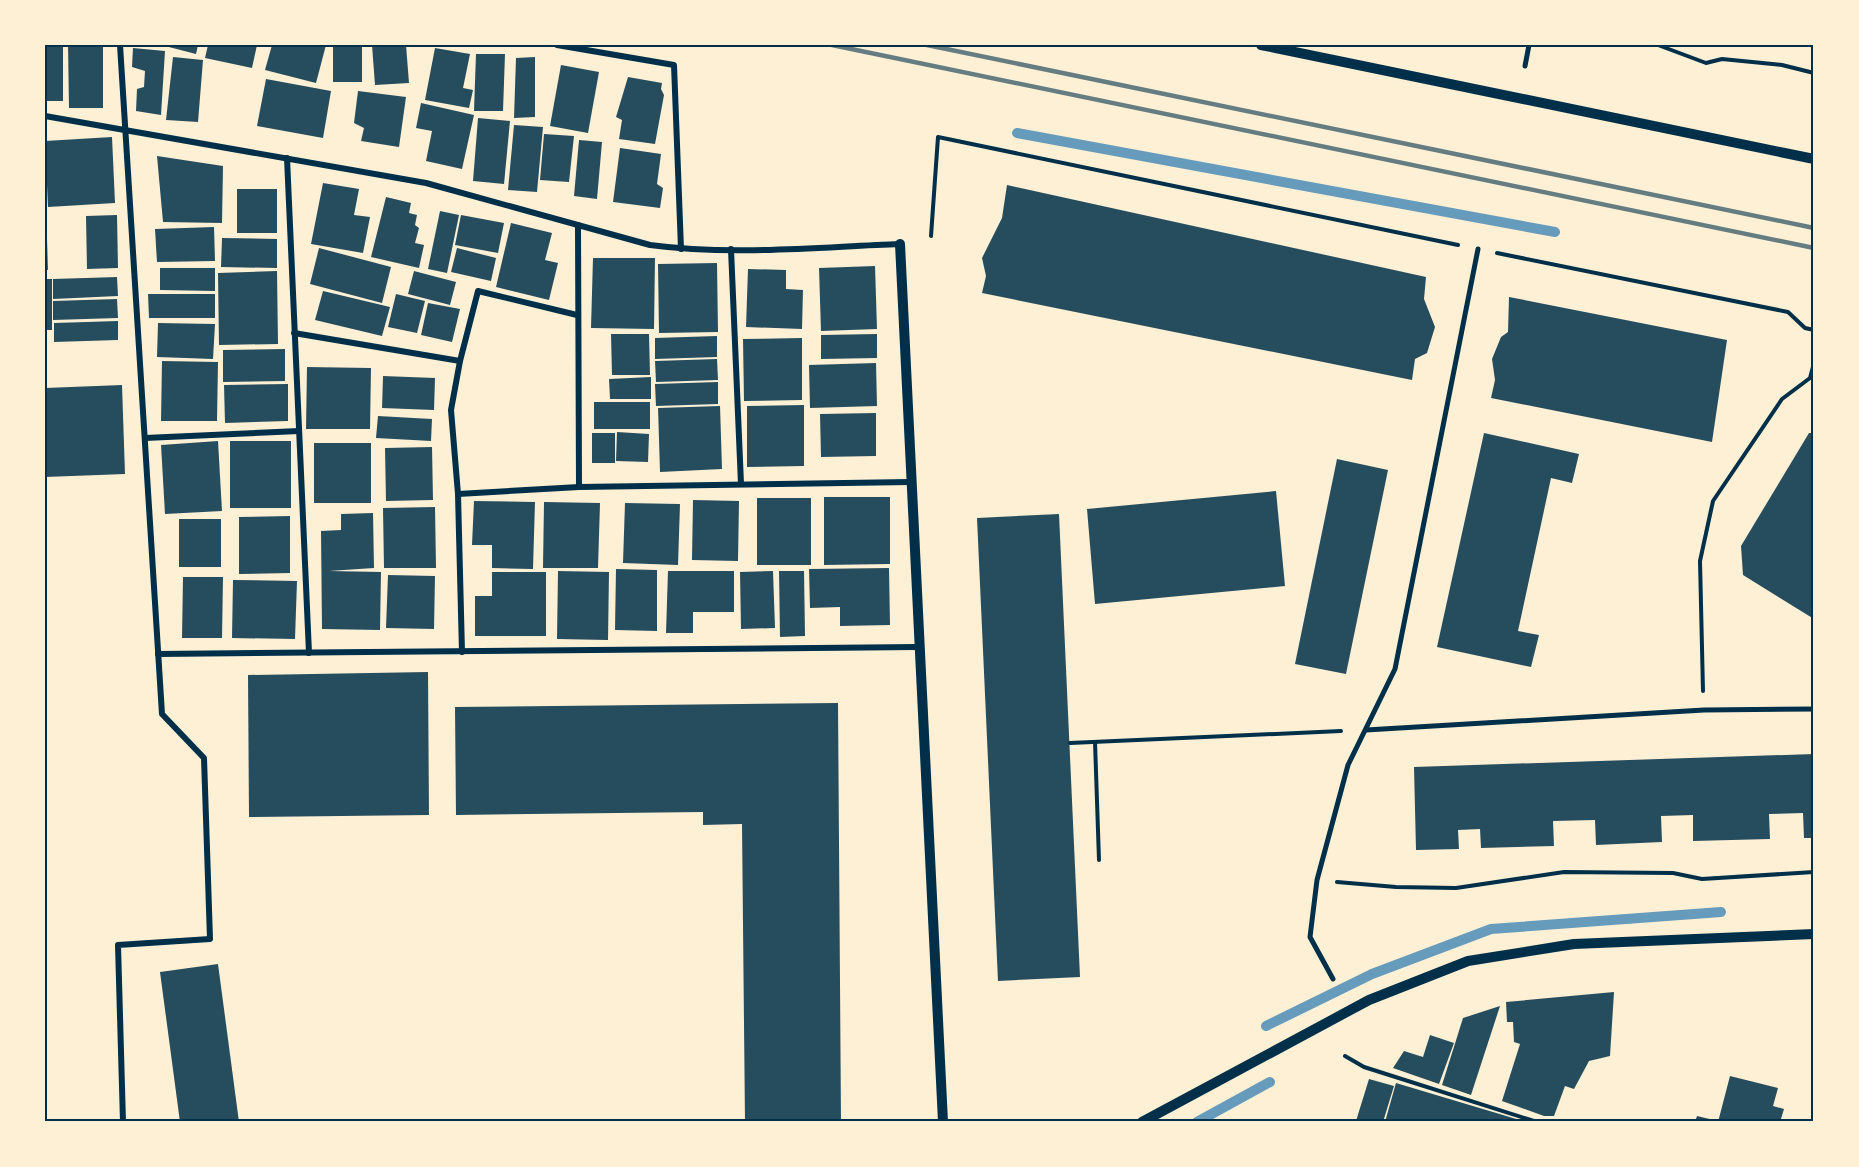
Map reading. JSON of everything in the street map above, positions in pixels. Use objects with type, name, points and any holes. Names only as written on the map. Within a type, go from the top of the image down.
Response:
[{"type":"street","points":[[120,45],[162,714],[204,758],[210,939],[118,945],[123,1122]]},
{"type":"street","points":[[557,45],[674,65],[681,249]]},
{"type":"street","points":[[1261,45],[1814,159]]},
{"type":"street","points":[[1525,66],[1529,45]]},
{"type":"street","points":[[45,116],[124,132],[426,183],[650,245],[681,249],[731,249],[900,244],[943,1122]]},
{"type":"street","points":[[286,158],[309,653]]},
{"type":"street","points":[[578,225],[579,487]]},
{"type":"street","points":[[731,249],[741,484]]},
{"type":"street","points":[[1333,979],[1310,937],[1317,880],[1348,765],[1395,669],[1479,249]]},
{"type":"street","points":[[462,652],[458,494],[451,410],[460,361],[478,291],[577,315]]},
{"type":"street","points":[[294,333],[460,361]]},
{"type":"street","points":[[145,438],[299,431]]},
{"type":"street","points":[[458,494],[579,487],[910,482]]},
{"type":"street","points":[[158,654],[918,647]]},
{"type":"street","points":[[1366,730],[1704,710],[1814,709]]},
{"type":"street","points":[[1142,1122],[1369,1000],[1468,961],[1574,944],[1814,934]]},
{"type":"path","points":[[1658,45],[1679,55],[1706,63],[1722,59],[1782,65],[1813,72]]},
{"type":"path","points":[[931,236],[938,137],[1788,312],[1805,328],[1814,330]]},
{"type":"path","points":[[1704,710],[1700,561],[1713,501],[1782,399],[1810,378],[1814,363]]},
{"type":"path","points":[[1070,743],[1366,730]]},
{"type":"path","points":[[1095,742],[1099,860]]},
{"type":"path","points":[[1317,880],[1396,887],[1456,888],[1564,872],[1673,873],[1702,879],[1814,872]]},
{"type":"path","points":[[1345,1056],[1364,1067],[1537,1122]]},
{"type":"building","points":[[45,45],[63,45],[63,101],[45,101]]},
{"type":"building","points":[[68,45],[103,45],[103,108],[69,108]]},
{"type":"building","points":[[161,45],[198,45],[196,54]]},
{"type":"building","points":[[208,45],[257,45],[252,68],[205,58]]},
{"type":"building","points":[[272,45],[326,45],[316,83],[265,70]]},
{"type":"building","points":[[333,45],[362,45],[362,82],[333,82]]},
{"type":"building","points":[[372,45],[406,45],[409,83],[375,85]]},
{"type":"building","points":[[133,48],[165,51],[161,115],[136,111],[137,89],[144,87],[145,71],[132,67]]},
{"type":"building","points":[[435,48],[470,54],[463,88],[473,90],[469,108],[425,100]]},
{"type":"building","points":[[476,54],[505,54],[503,111],[474,111]]},
{"type":"building","points":[[173,57],[203,60],[198,122],[166,120]]},
{"type":"building","points":[[535,57],[535,117],[514,118],[516,58]]},
{"type":"building","points":[[561,65],[599,72],[588,133],[550,126]]},
{"type":"building","points":[[628,77],[662,83],[661,89],[664,95],[655,144],[619,139],[622,120],[616,117]]},
{"type":"building","points":[[266,79],[331,91],[323,138],[257,126]]},
{"type":"building","points":[[358,91],[406,97],[399,147],[361,141],[364,128],[354,123]]},
{"type":"building","points":[[421,103],[474,115],[462,169],[426,161],[432,131],[416,128]]},
{"type":"building","points":[[478,118],[510,121],[504,184],[473,181]]},
{"type":"building","points":[[514,125],[543,127],[537,192],[508,190]]},
{"type":"building","points":[[544,134],[574,136],[569,182],[540,180]]},
{"type":"building","points":[[112,137],[115,203],[48,207],[45,141]]},
{"type":"building","points":[[579,140],[602,142],[597,199],[574,196]]},
{"type":"building","points":[[620,148],[661,154],[657,184],[663,188],[660,208],[613,202]]},
{"type":"building","points":[[157,156],[223,166],[222,223],[163,222]]},
{"type":"building","points":[[323,183],[359,189],[354,215],[370,217],[363,253],[311,244]]},
{"type":"building","points":[[1007,185],[1426,277],[1424,299],[1435,327],[1427,353],[1415,359],[1412,380],[982,293],[986,276],[982,258],[1002,218]]},
{"type":"building","points":[[237,189],[277,189],[277,233],[237,233]]},
{"type":"building","points":[[386,197],[411,203],[409,213],[417,215],[415,225],[419,228],[415,243],[424,245],[419,268],[371,257]]},
{"type":"building","points":[[440,211],[459,215],[447,273],[428,269]]},
{"type":"building","points":[[117,215],[118,268],[87,269],[86,216]]},
{"type":"building","points":[[461,215],[504,223],[498,253],[455,245]]},
{"type":"building","points":[[511,223],[552,233],[545,260],[558,263],[549,300],[496,287]]},
{"type":"building","points":[[214,227],[215,261],[157,262],[155,229]]},
{"type":"building","points":[[222,238],[277,239],[277,268],[221,267]]},
{"type":"building","points":[[45,239],[47,239],[48,270],[45,270]]},
{"type":"building","points":[[319,248],[391,267],[382,303],[310,284]]},
{"type":"building","points":[[457,248],[496,258],[491,281],[451,272]]},
{"type":"building","points":[[593,258],[655,258],[654,329],[591,328]]},
{"type":"building","points":[[717,263],[718,332],[659,333],[658,264]]},
{"type":"building","points":[[875,266],[877,329],[821,331],[819,268]]},
{"type":"building","points":[[160,268],[215,268],[215,291],[160,290]]},
{"type":"building","points":[[748,269],[786,270],[786,289],[803,290],[802,329],[746,327]]},
{"type":"building","points":[[277,271],[278,344],[219,345],[218,273]]},
{"type":"building","points":[[414,271],[456,282],[450,305],[408,294]]},
{"type":"building","points":[[117,277],[118,296],[53,299],[53,279]]},
{"type":"building","points":[[45,279],[52,279],[52,330],[45,330]]},
{"type":"building","points":[[323,291],[390,307],[382,336],[315,320]]},
{"type":"building","points":[[148,294],[215,294],[215,318],[149,318]]},
{"type":"building","points":[[396,294],[425,301],[417,333],[388,327]]},
{"type":"building","points":[[1509,297],[1727,340],[1712,442],[1491,398],[1495,380],[1492,359],[1501,337],[1508,332]]},
{"type":"building","points":[[117,299],[118,318],[53,320],[53,301]]},
{"type":"building","points":[[428,303],[460,309],[452,342],[421,335]]},
{"type":"building","points":[[118,321],[118,340],[54,342],[54,323]]},
{"type":"building","points":[[158,323],[215,324],[213,359],[157,357]]},
{"type":"building","points":[[611,334],[649,334],[650,375],[612,375]]},
{"type":"building","points":[[877,334],[877,358],[821,359],[821,335]]},
{"type":"building","points":[[717,336],[717,357],[655,359],[655,338]]},
{"type":"building","points":[[802,338],[802,400],[744,401],[743,339]]},
{"type":"building","points":[[285,349],[285,381],[223,382],[223,350]]},
{"type":"building","points":[[717,359],[718,380],[656,382],[655,361]]},
{"type":"building","points":[[162,361],[218,362],[217,421],[161,421]]},
{"type":"building","points":[[876,363],[877,406],[810,408],[809,365]]},
{"type":"building","points":[[307,367],[371,368],[370,429],[306,429]]},
{"type":"building","points":[[383,376],[435,378],[434,410],[382,408]]},
{"type":"building","points":[[651,377],[651,399],[610,399],[609,379]]},
{"type":"building","points":[[718,382],[718,404],[656,406],[655,384]]},
{"type":"building","points":[[288,384],[288,421],[225,423],[224,385]]},
{"type":"building","points":[[122,385],[125,474],[45,477],[45,388]]},
{"type":"building","points":[[594,402],[650,402],[650,429],[594,429]]},
{"type":"building","points":[[804,405],[804,466],[747,467],[747,406]]},
{"type":"building","points":[[720,406],[722,469],[660,472],[658,408]]},
{"type":"building","points":[[876,413],[876,456],[821,457],[820,414]]},
{"type":"building","points":[[378,416],[432,419],[431,441],[376,438]]},
{"type":"building","points":[[617,432],[649,434],[648,462],[616,461]]},
{"type":"building","points":[[592,433],[615,433],[615,463],[592,463]]},
{"type":"building","points":[[1484,433],[1579,454],[1572,483],[1551,478],[1518,631],[1539,635],[1531,667],[1437,647]]},
{"type":"building","points":[[1809,433],[1814,433],[1814,619],[1743,575],[1741,546]]},
{"type":"building","points":[[218,441],[222,511],[165,514],[161,445]]},
{"type":"building","points":[[230,441],[291,441],[291,508],[230,508]]},
{"type":"building","points":[[314,443],[371,443],[371,503],[314,503]]},
{"type":"building","points":[[432,447],[433,500],[386,501],[385,448]]},
{"type":"building","points":[[1337,459],[1388,470],[1346,674],[1295,664]]},
{"type":"building","points":[[1276,491],[1285,586],[1095,604],[1087,509]]},
{"type":"building","points":[[824,497],[890,497],[890,564],[824,565]]},
{"type":"building","points":[[757,498],[811,498],[811,565],[757,565]]},
{"type":"building","points":[[693,500],[739,501],[738,561],[692,560]]},
{"type":"building","points":[[474,501],[535,502],[533,569],[492,568],[492,545],[472,545]]},
{"type":"building","points":[[544,502],[600,503],[598,568],[543,568]]},
{"type":"building","points":[[625,503],[680,504],[678,565],[623,563]]},
{"type":"building","points":[[435,507],[436,568],[384,568],[383,508]]},
{"type":"building","points":[[373,513],[374,568],[329,571],[381,572],[380,630],[322,629],[321,531],[341,530],[341,514]]},
{"type":"building","points":[[1059,514],[1080,977],[998,981],[977,518]]},
{"type":"building","points":[[290,516],[290,573],[239,574],[239,517]]},
{"type":"building","points":[[179,519],[221,519],[221,567],[179,567]]},
{"type":"building","points":[[889,568],[890,625],[840,626],[840,607],[810,608],[809,569]]},
{"type":"building","points":[[616,569],[657,570],[657,631],[615,630]]},
{"type":"building","points":[[558,571],[609,572],[608,640],[557,639]]},
{"type":"building","points":[[668,571],[734,571],[734,612],[693,612],[693,633],[666,633]]},
{"type":"building","points":[[773,571],[775,628],[741,629],[740,572]]},
{"type":"building","points":[[779,571],[804,571],[805,636],[780,637]]},
{"type":"building","points":[[492,572],[546,572],[546,636],[475,636],[475,596],[492,596]]},
{"type":"building","points":[[388,575],[435,576],[434,629],[386,628]]},
{"type":"building","points":[[183,577],[223,577],[222,638],[182,638]]},
{"type":"building","points":[[233,580],[297,581],[295,639],[232,638]]},
{"type":"building","points":[[428,672],[429,815],[249,817],[248,675]]},
{"type":"building","points":[[838,703],[841,1122],[745,1122],[742,824],[703,825],[703,812],[456,815],[455,707]]},
{"type":"building","points":[[1814,754],[1814,838],[1804,838],[1803,813],[1769,814],[1770,839],[1693,841],[1693,815],[1661,816],[1662,842],[1596,845],[1595,820],[1553,821],[1554,846],[1481,848],[1480,829],[1458,830],[1459,849],[1416,850],[1414,767]]},
{"type":"building","points":[[218,964],[239,1122],[180,1122],[160,972]]},
{"type":"building","points":[[1614,992],[1610,1056],[1589,1061],[1574,1089],[1565,1086],[1554,1116],[1544,1116],[1502,1101],[1520,1044],[1514,1042],[1513,1022],[1507,1022],[1506,1002]]},
{"type":"building","points":[[1500,1006],[1471,1095],[1442,1085],[1463,1018]]},
{"type":"building","points":[[1430,1035],[1454,1043],[1439,1084],[1393,1068],[1404,1051],[1423,1057]]},
{"type":"building","points":[[1730,1076],[1778,1088],[1773,1106],[1784,1109],[1780,1122],[1718,1122]]},
{"type":"building","points":[[1369,1079],[1394,1086],[1383,1122],[1356,1121]]},
{"type":"building","points":[[1396,1083],[1523,1121],[1523,1122],[1385,1122]]},
{"type":"building","points":[[1697,1116],[1718,1121],[1718,1122],[1695,1122]]},
{"type":"waterway","points":[[1017,133],[1555,232]]},
{"type":"waterway","points":[[1266,1026],[1372,974],[1491,929],[1721,912]]},
{"type":"waterway","points":[[1197,1122],[1270,1082]]},
{"type":"railway","points":[[832,45],[1814,248]]},
{"type":"railway","points":[[927,45],[1814,228]]}]
